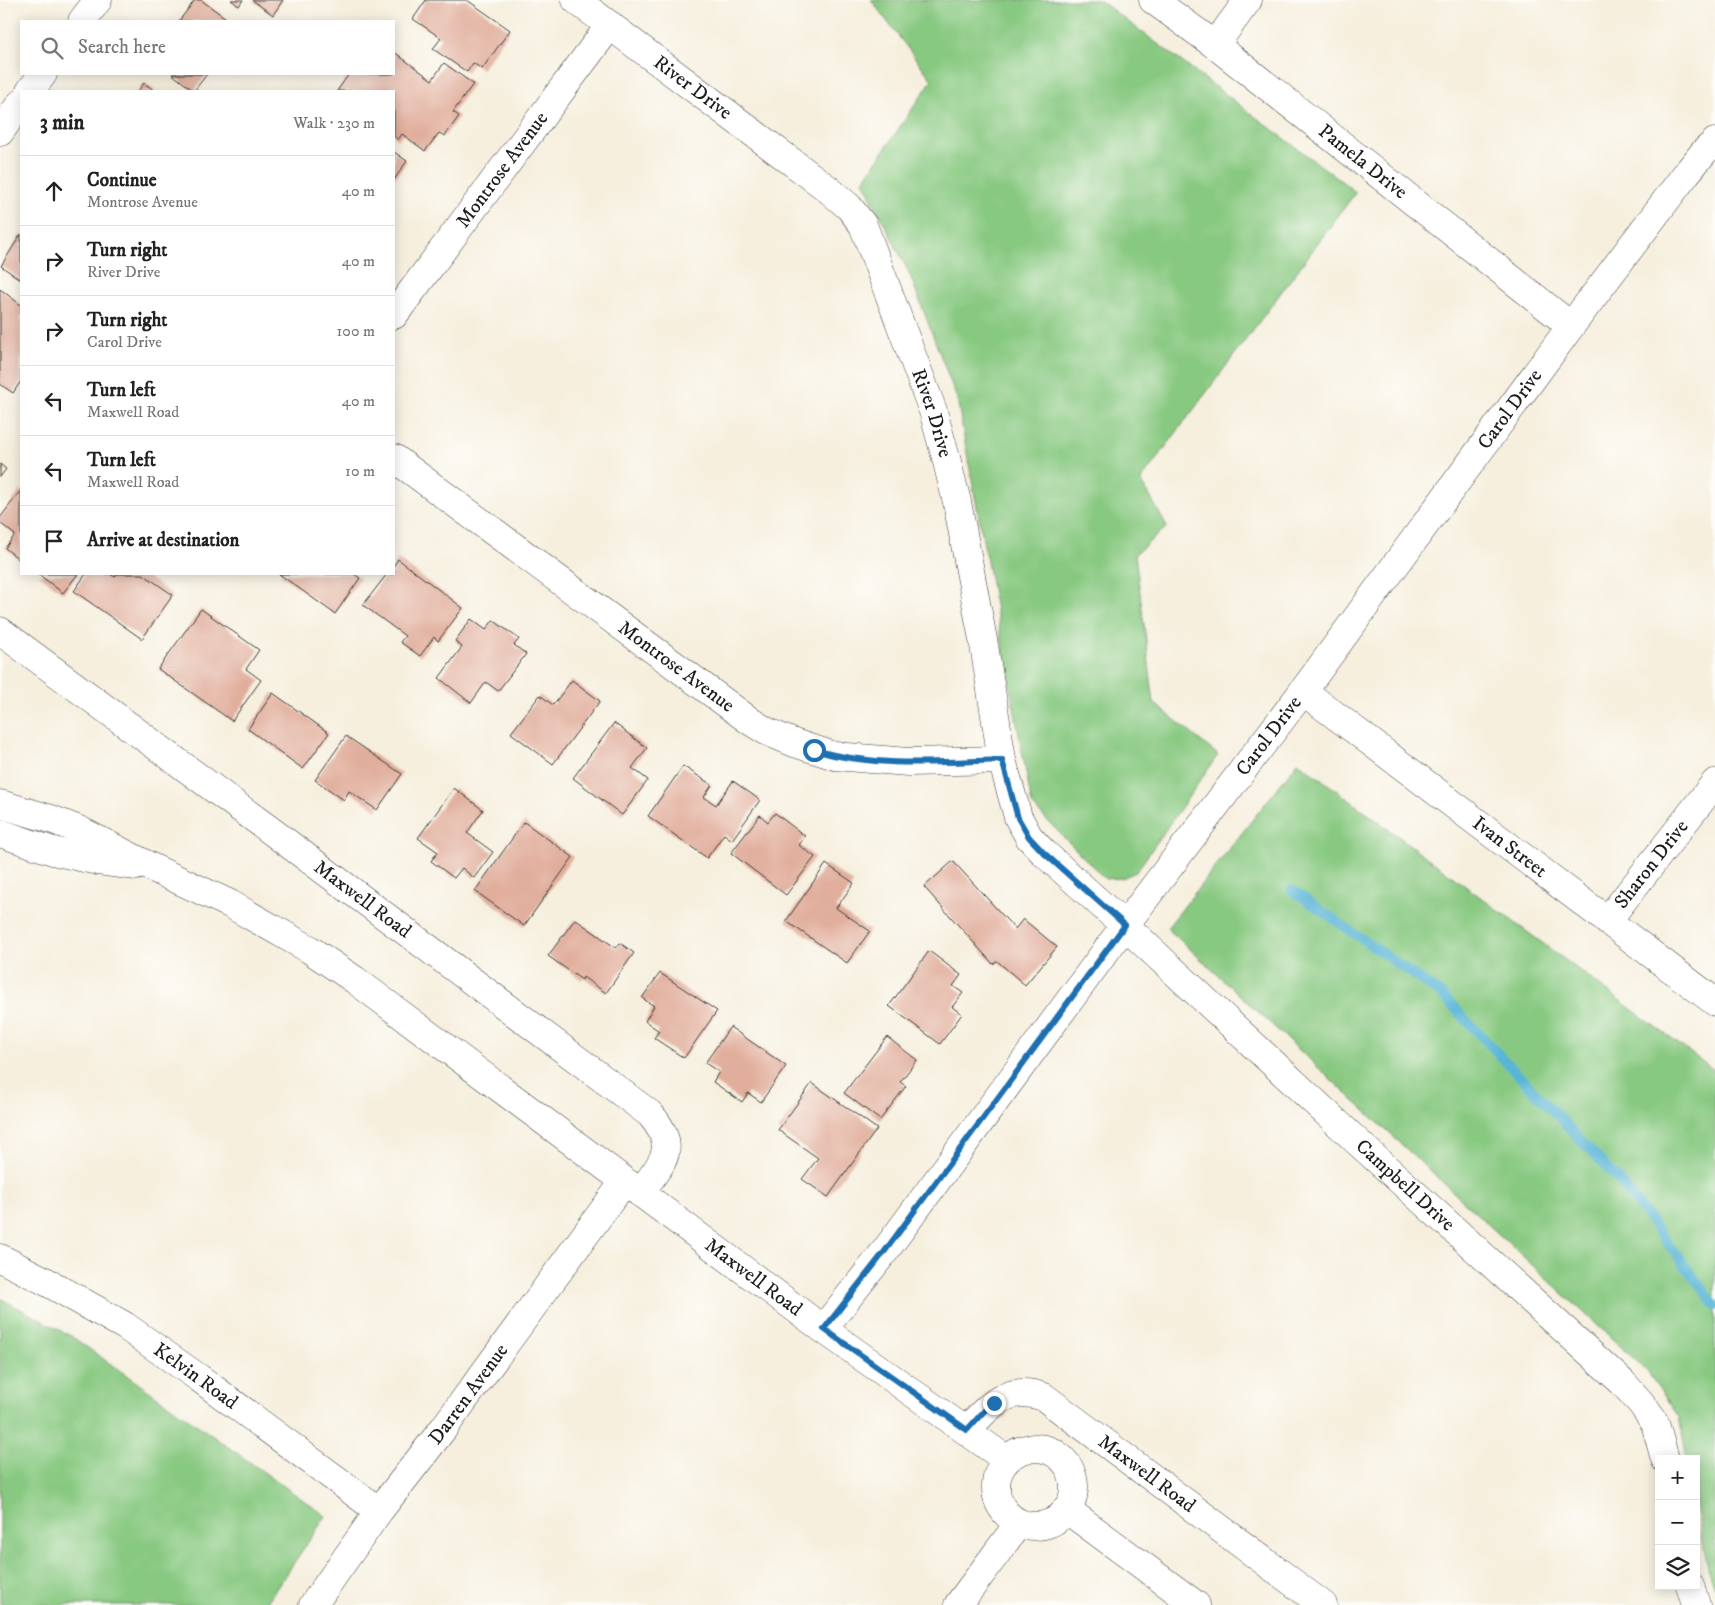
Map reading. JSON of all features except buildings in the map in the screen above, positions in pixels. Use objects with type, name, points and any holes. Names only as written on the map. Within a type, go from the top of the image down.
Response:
[{"type":"street","points":[[83,20],[98,0]]},
{"type":"street","name":"River Drive","points":[[576,0],[828,189],[849,207],[863,225],[933,411],[946,458],[957,502],[984,645],[1002,760],[1018,818],[1029,837],[1044,853],[1125,925]]},
{"type":"street","name":"Pamela Drive","points":[[1153,0],[1215,45],[1571,326]]},
{"type":"street","points":[[1215,45],[1248,0]]},
{"type":"street","name":"Montrose Avenue","points":[[395,314],[610,25]]},
{"type":"street","points":[[31,90],[42,75]]},
{"type":"street","points":[[0,132],[20,104]]},
{"type":"street","name":"Carol Drive","points":[[824,1329],[885,1251],[1125,925],[1303,691],[1571,326],[1686,174],[1715,142]]},
{"type":"street","name":"Montrose Avenue","points":[[395,459],[766,731],[794,743],[835,756],[908,762],[1002,760]]},
{"type":"street","name":"Maxwell Road","points":[[0,631],[650,1114],[659,1124],[666,1140],[665,1156],[632,1188]]},
{"type":"street","name":"Ivan Street","points":[[1303,691],[1715,1002]]},
{"type":"street","name":"Sharon Drive","points":[[1607,920],[1715,783]]},
{"type":"street","name":"Maxwell Road","points":[[0,804],[51,819],[79,830],[258,919],[309,949],[355,980],[632,1188],[824,1329],[1007,1460]]},
{"type":"street","name":"Maxwell Road","points":[[0,832],[53,851],[98,861],[154,868]]},
{"type":"street","name":"Campbell Drive","points":[[1125,925],[1362,1146],[1622,1382],[1641,1403],[1655,1423],[1664,1455]]},
{"type":"street","name":"Darren Avenue","points":[[313,1605],[379,1511],[632,1188]]},
{"type":"street","name":"Kelvin Road","points":[[0,1258],[48,1282],[125,1326],[379,1511]]},
{"type":"street","name":"Maxwell Road","points":[[967,1430],[986,1409],[1009,1394],[1032,1392],[1044,1397],[1323,1605]]},
{"type":"street","points":[[1037,1448],[1053,1452],[1060,1457],[1066,1463],[1073,1478],[1073,1495],[1066,1510],[1053,1521],[1045,1524],[1028,1525],[1019,1522],[1007,1514],[997,1495],[997,1480],[1002,1466],[1007,1460],[1020,1451],[1037,1448]]},
{"type":"street","points":[[1066,1510],[1196,1605]]},
{"type":"street","points":[[958,1605],[1019,1522]]},
{"type":"street","points":[[1691,1590],[1696,1605]]},
{"type":"green space","points":[[871,0],[1099,0],[1356,192],[1141,480],[1167,527],[1135,554],[1154,703],[1218,755],[1136,872],[1122,878],[1105,879],[1032,805],[957,399],[910,275],[863,181],[932,80]]},
{"type":"green space","points":[[1298,762],[1715,1071],[1715,1588],[1708,1568],[1700,1527],[1700,1455],[1686,1455],[1679,1417],[1646,1370],[1167,928]]},
{"type":"green space","points":[[0,1298],[71,1336],[326,1516],[265,1605],[0,1605]]},
{"type":"waterway","points":[[1292,890],[1441,994],[1619,1180],[1715,1305]]},
{"type":"route","points":[[814,750],[835,756],[881,761],[1002,760],[1018,818],[1029,837],[1044,853],[1125,925],[885,1251],[824,1329],[967,1430],[994,1403]]}]
